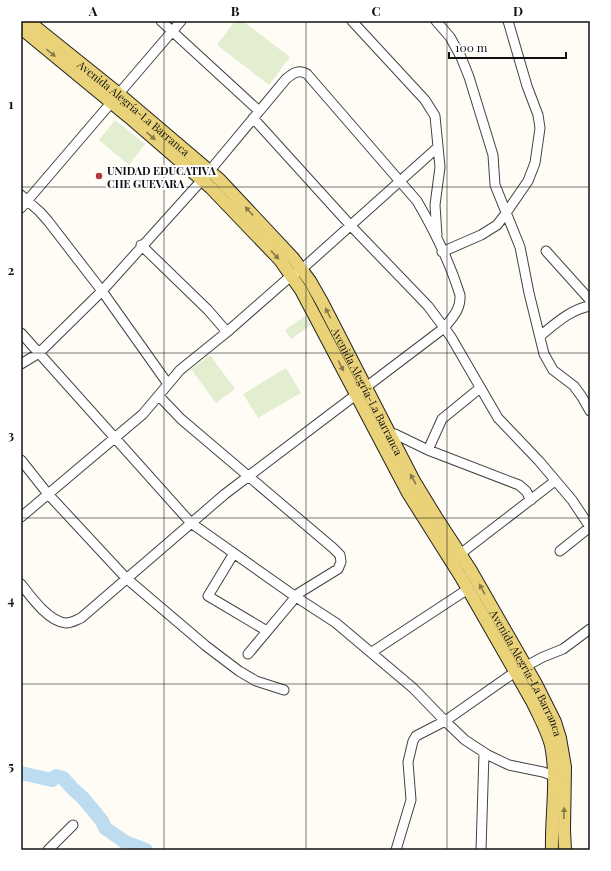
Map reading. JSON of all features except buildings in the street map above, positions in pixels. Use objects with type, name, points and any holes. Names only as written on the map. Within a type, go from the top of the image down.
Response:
[{"type":"main road","name":"Avenida Alegría-La Barranca","points":[[28,21],[115,98],[206,175],[262,241],[297,272],[315,315],[361,391],[390,435],[456,557],[468,589],[533,703],[548,736],[552,754],[560,776],[565,850]]},
{"type":"main road","name":"Avenida Alegría-La Barranca","points":[[21,28],[115,98]]},
{"type":"main road","name":"Avenida Alegría-La Barranca","points":[[361,391],[408,493],[456,557],[526,666],[555,722],[563,751],[552,834],[552,850]]},
{"type":"street","points":[[161,21],[173,31],[256,114],[351,226],[418,294],[444,328],[498,418],[572,500],[590,527],[560,551]]},
{"type":"street","points":[[21,208],[24,198],[115,98],[181,21]]},
{"type":"street","points":[[352,21],[425,100],[434,116],[440,167],[435,205],[437,240]]},
{"type":"street","points":[[436,21],[450,37],[461,57],[469,77],[493,155],[495,185],[520,247],[544,354],[553,370],[574,386],[590,411]]},
{"type":"street","points":[[442,252],[481,235],[497,225],[507,213],[528,180],[535,163],[540,128],[538,115],[527,86],[508,21]]},
{"type":"street","points":[[21,364],[39,353],[102,291],[206,175],[256,114],[290,76],[296,72],[307,74],[417,201],[427,218],[457,285],[460,302],[455,315],[444,328],[248,476],[126,578],[81,618],[74,622],[59,622],[42,609],[21,584]]},
{"type":"street","points":[[21,517],[143,414],[180,370],[227,332],[351,226],[438,147]]},
{"type":"street","points":[[24,198],[48,221],[102,291],[168,384]]},
{"type":"street","points":[[141,246],[208,310],[227,332]]},
{"type":"street","points":[[546,251],[590,300]]},
{"type":"street","points":[[540,336],[567,315],[584,307],[590,306]]},
{"type":"street","points":[[21,333],[191,523],[296,597],[336,623],[413,688],[445,722],[465,740],[509,765],[560,776]]},
{"type":"street","points":[[428,450],[442,419],[480,388]]},
{"type":"street","points":[[159,396],[181,419],[340,555],[341,562],[338,569],[304,589],[248,654]]},
{"type":"street","points":[[390,435],[395,434],[428,450],[519,485],[526,491],[531,500]]},
{"type":"street","points":[[21,460],[48,494],[126,578],[206,646],[239,671],[256,681],[284,690]]},
{"type":"street","points":[[456,557],[555,480]]},
{"type":"street","points":[[234,553],[208,596],[267,631]]},
{"type":"street","points":[[372,652],[468,589]]},
{"type":"street","points":[[396,850],[411,800],[408,762],[413,741],[416,736],[445,722],[515,672],[563,649],[590,629]]},
{"type":"street","points":[[481,850],[484,752]]},
{"type":"street","points":[[48,850],[73,825]]},
{"type":"green space","points":[[235,21],[243,21],[290,57],[269,85],[217,45]]},
{"type":"green space","points":[[115,120],[145,144],[129,165],[99,140]]},
{"type":"green space","points":[[305,316],[311,325],[291,339],[285,330]]},
{"type":"green space","points":[[210,355],[235,389],[216,403],[191,369]]},
{"type":"green space","points":[[286,368],[301,393],[258,418],[243,394]]},
{"type":"waterway","points":[[21,773],[52,780],[56,776],[63,778],[83,798],[102,821],[105,828],[125,842],[146,850]]},
{"type":"place","name":"UNIDAD EDUCATIVA CHE GUEVARA","points":[[99,176]]}]
